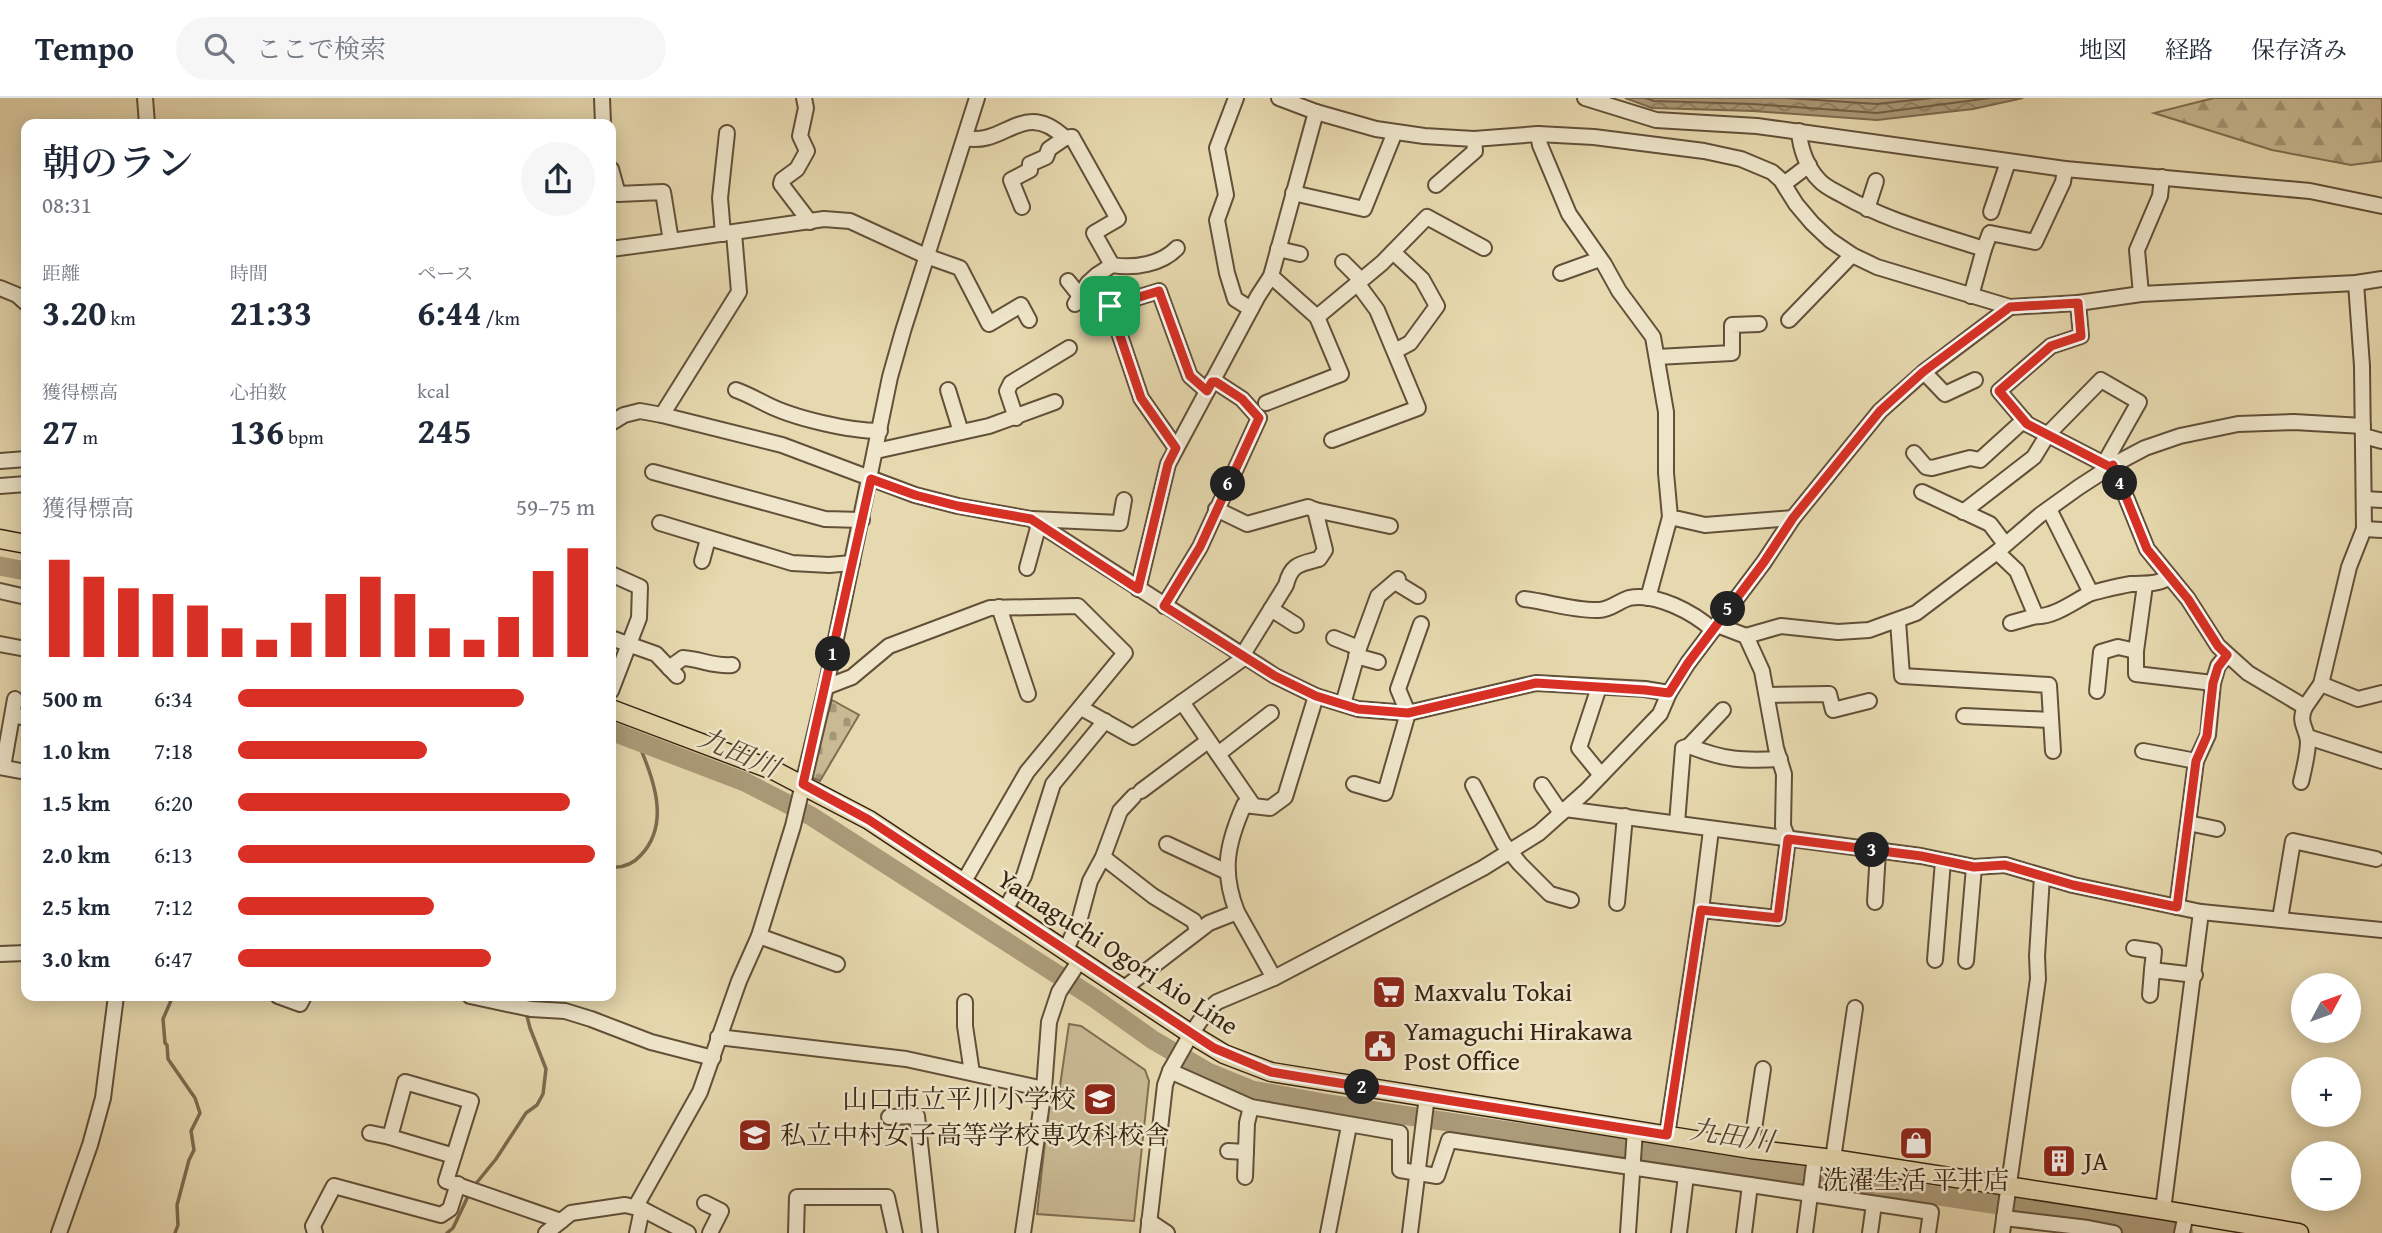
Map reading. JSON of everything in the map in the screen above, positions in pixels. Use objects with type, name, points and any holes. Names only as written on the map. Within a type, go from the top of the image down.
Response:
[{"type":"main road","points":[[0,539],[21,543]]},
{"type":"main road","name":"Yamaguchi Ogori Aio Line","points":[[616,711],[714,746],[802,791],[869,820],[1005,910],[1073,959],[1123,989],[1188,1039],[1271,1072],[1426,1104],[1635,1135],[1667,1135],[1752,1149],[1814,1163],[1833,1159],[2006,1204],[2163,1210],[2184,1224],[2299,1233]]},
{"type":"street","points":[[145,98],[147,119]]},
{"type":"street","points":[[602,98],[603,119]]},
{"type":"street","points":[[804,98],[806,108],[800,136],[807,151],[797,169],[782,180],[781,184],[810,222]]},
{"type":"street","points":[[637,1233],[639,1207],[700,1091],[713,1058],[718,1037],[759,936],[794,823],[826,687],[896,354],[977,98]]},
{"type":"street","points":[[1237,98],[1217,148],[1226,195],[1217,220],[1235,299],[1251,309]]},
{"type":"street","points":[[1279,98],[1316,112],[1395,132],[1474,139],[1538,134],[1594,137],[1704,151],[1756,164],[1772,172],[1812,223],[1852,255],[1877,267],[2010,307],[2078,303],[2141,294],[2356,283],[2382,279]]},
{"type":"street","points":[[1585,98],[1656,120],[1799,131],[2065,169],[2311,191],[2382,206]]},
{"type":"street","points":[[1138,589],[1168,464],[1271,276],[1316,112]]},
{"type":"street","points":[[965,138],[975,141],[1009,123],[1034,117],[1050,122],[1065,138]]},
{"type":"street","points":[[1799,131],[1800,145],[1819,180],[1867,209],[1984,249]]},
{"type":"street","points":[[1293,193],[1364,209],[1395,132]]},
{"type":"street","points":[[662,415],[739,292],[720,198],[727,133]]},
{"type":"street","points":[[1538,134],[1540,145],[1569,214],[1601,259],[1619,291],[1653,337],[1667,412],[1666,472],[1670,517],[1648,598]]},
{"type":"street","points":[[1022,207],[1006,182],[1030,170],[1030,164],[1046,157],[1049,149],[1065,138],[1072,137],[1118,219],[1094,233],[1112,265]]},
{"type":"street","points":[[1436,185],[1475,151],[1474,139]]},
{"type":"street","points":[[1991,212],[2008,162]]},
{"type":"street","points":[[1784,184],[1809,165]]},
{"type":"street","points":[[1971,296],[1990,233],[2035,242],[2063,182],[2065,169]]},
{"type":"street","points":[[2141,294],[2137,250],[2160,196],[2162,177]]},
{"type":"street","points":[[1867,209],[1876,181]]},
{"type":"street","points":[[616,187],[618,194],[663,192],[671,241]]},
{"type":"street","points":[[1317,317],[1393,252],[1427,217],[1484,248]]},
{"type":"street","points":[[616,248],[810,222],[837,219],[850,221],[926,256],[960,268],[989,324],[1018,301],[1029,320]]},
{"type":"street","points":[[1068,281],[1078,300],[1088,283],[1112,265],[1122,267],[1162,261],[1177,248]]},
{"type":"street","points":[[1279,249],[1300,254]]},
{"type":"street","points":[[1393,252],[1422,279],[1437,306],[1410,343],[1395,351]]},
{"type":"street","points":[[1789,320],[1852,255]]},
{"type":"street","points":[[1560,273],[1601,259]]},
{"type":"street","points":[[1332,440],[1418,408],[1377,310],[1343,262]]},
{"type":"street","points":[[1097,275],[1141,398],[1176,448]]},
{"type":"street","points":[[1266,403],[1343,378],[1317,317],[1271,276]]},
{"type":"street","points":[[2301,782],[2308,737],[2302,726],[2302,715],[2322,684],[2341,598],[2364,529],[2362,366],[2356,283]]},
{"type":"street","points":[[0,288],[21,299]]},
{"type":"street","points":[[1110,306],[1159,291],[1190,376],[1210,386]]},
{"type":"street","points":[[2078,303],[2081,336],[2051,346],[1999,391],[2024,420],[2109,465],[2147,549],[2188,599],[2218,646],[2248,673],[2305,707]]},
{"type":"street","points":[[1167,1233],[1148,1227],[1161,1111],[1171,1069],[1207,1011],[1217,1002],[1274,978],[1483,868],[1539,833],[1601,775],[1660,714],[1669,693],[1793,518],[1880,411],[1923,372],[2010,307]]},
{"type":"street","points":[[1657,357],[1732,353],[1732,325],[1759,324]]},
{"type":"street","points":[[1016,418],[1007,391],[1011,383],[1069,348]]},
{"type":"street","points":[[1923,372],[1939,396],[1975,380]]},
{"type":"street","points":[[1964,512],[2034,457],[2048,434],[2101,380],[2139,402],[2109,465]]},
{"type":"street","points":[[1164,606],[1200,547],[1259,418],[1242,399],[1216,382],[1210,386]]},
{"type":"street","points":[[736,390],[766,404],[815,420],[860,431],[880,431]]},
{"type":"street","points":[[948,390],[961,432]]},
{"type":"street","points":[[876,452],[1016,418],[1055,402]]},
{"type":"street","points":[[616,420],[640,411],[782,444],[915,495],[1035,522],[1120,523],[1124,500]]},
{"type":"street","points":[[1914,453],[1926,467],[1932,468],[1970,458],[1980,460],[2024,420]]},
{"type":"street","points":[[1524,599],[1600,610],[1633,597],[1648,598],[1675,606],[1715,627],[1746,636],[1781,626],[1853,632],[1881,627],[1916,612],[2109,465],[2145,448],[2180,436],[2238,424],[2294,422],[2363,431],[2382,441]]},
{"type":"street","points":[[0,461],[21,459]]},
{"type":"street","points":[[653,472],[825,519],[862,520]]},
{"type":"street","points":[[0,486],[21,484]]},
{"type":"street","points":[[1922,492],[1990,524],[2001,548],[2017,571],[2036,616]]},
{"type":"street","points":[[2364,499],[2382,500]]},
{"type":"street","points":[[1216,509],[1247,524],[1308,507],[1390,526]]},
{"type":"street","points":[[2049,509],[2091,593]]},
{"type":"street","points":[[1083,709],[1133,737],[1243,657],[1286,585],[1289,573],[1300,564],[1319,559],[1325,550],[1315,510]]},
{"type":"street","points":[[1670,517],[1705,525],[1793,518]]},
{"type":"street","points":[[1035,522],[1243,657],[1316,696],[1342,705],[1408,713],[1536,683],[1669,693]]},
{"type":"street","points":[[1027,568],[1035,522]]},
{"type":"street","points":[[660,523],[792,563],[852,563]]},
{"type":"street","points":[[2364,529],[2382,530]]},
{"type":"street","points":[[702,561],[708,539]]},
{"type":"street","points":[[616,576],[640,587],[639,618],[616,678]]},
{"type":"street","points":[[2011,623],[2049,614],[2091,593],[2133,584],[2163,582],[2170,577]]},
{"type":"street","points":[[1342,705],[1357,652],[1378,596],[1396,580],[1418,596]]},
{"type":"street","points":[[2145,585],[2136,651],[2136,674],[2213,683]]},
{"type":"street","points":[[0,591],[21,596]]},
{"type":"street","points":[[826,687],[852,677],[889,646],[990,607],[1078,606],[1125,653],[1027,772],[963,883]]},
{"type":"street","points":[[999,607],[1028,694]]},
{"type":"street","points":[[1271,609],[1296,625]]},
{"type":"street","points":[[1898,621],[1902,676],[2049,685],[2053,751]]},
{"type":"street","points":[[1354,784],[1385,793],[1408,713],[1398,689],[1421,624]]},
{"type":"street","points":[[1701,910],[1778,918],[1788,839],[1783,826],[1784,774],[1762,671],[1746,636]]},
{"type":"street","points":[[1334,638],[1377,662]]},
{"type":"street","points":[[616,640],[656,654],[673,672],[683,658],[700,659],[719,667],[732,665]]},
{"type":"street","points":[[0,644],[21,648]]},
{"type":"street","points":[[2097,691],[2101,652],[2118,647],[2136,651]]},
{"type":"street","points":[[2177,907],[2196,761],[2207,736],[2213,683],[2218,667],[2227,655]]},
{"type":"street","points":[[2322,684],[2358,699],[2382,694]]},
{"type":"street","points":[[1600,687],[1579,748],[1601,775]]},
{"type":"street","points":[[1767,695],[1829,694],[1833,710],[1869,701]]},
{"type":"street","points":[[1274,978],[1237,912],[1229,892],[1227,872],[1231,834],[1244,805],[1270,808],[1285,797],[1316,696]]},
{"type":"street","points":[[15,699],[19,717],[1,767],[21,771]]},
{"type":"street","points":[[1182,702],[1253,805]]},
{"type":"street","points":[[1677,823],[1683,748],[1689,746],[1723,710]]},
{"type":"street","points":[[1218,754],[1270,713]]},
{"type":"street","points":[[1964,716],[2051,720]]},
{"type":"street","points":[[1005,910],[1024,876],[1053,784],[1105,721]]},
{"type":"street","points":[[2308,737],[2382,761]]},
{"type":"street","points":[[1023,1233],[1044,1089],[1049,1023],[1073,959],[1090,881],[1103,857],[1120,811],[1138,793],[1208,741]]},
{"type":"street","points":[[1689,746],[1715,756],[1744,761],[1780,759]]},
{"type":"street","points":[[2143,751],[2196,761]]},
{"type":"street","points":[[1473,785],[1510,852],[1550,894],[1570,900]]},
{"type":"street","points":[[1542,785],[1563,811],[1625,816],[1711,830],[1921,856],[1974,867],[2005,865],[2073,885],[2201,912],[2382,930]]},
{"type":"street","points":[[1617,903],[1625,816]]},
{"type":"street","points":[[2188,823],[2217,829]]},
{"type":"street","points":[[1667,1135],[1711,830]]},
{"type":"street","points":[[2280,919],[2294,835],[2376,859]]},
{"type":"street","points":[[1167,844],[1227,872]]},
{"type":"street","points":[[1875,902],[1878,851]]},
{"type":"street","points":[[1103,857],[1153,896],[1194,920],[1197,931]]},
{"type":"street","points":[[1935,960],[1943,861]]},
{"type":"street","points":[[1966,961],[1974,867]]},
{"type":"street","points":[[2002,1233],[2038,979],[2042,876]]},
{"type":"street","points":[[1123,989],[1197,931],[1237,912]]},
{"type":"street","points":[[2163,1210],[2201,912]]},
{"type":"street","points":[[759,936],[837,964]]},
{"type":"street","points":[[2134,948],[2154,951],[2150,995]]},
{"type":"street","points":[[0,954],[21,953]]},
{"type":"street","points":[[2152,970],[2195,975]]},
{"type":"street","points":[[59,1233],[90,1145],[103,1098],[115,1001]]},
{"type":"street","points":[[493,1001],[531,1009],[565,1011],[651,1042],[713,1058]]},
{"type":"street","points":[[965,1002],[965,1026],[972,1073]]},
{"type":"street","points":[[1833,1159],[1855,1008]]},
{"type":"street","points":[[718,1037],[906,1059],[1044,1089]]},
{"type":"street","points":[[1171,1069],[1251,1107],[1400,1133],[1400,1170],[1437,1176],[1449,1140],[1931,1212],[1928,1233]]},
{"type":"street","points":[[1752,1149],[1763,1069]]},
{"type":"street","points":[[390,1137],[405,1082],[471,1101],[446,1181],[561,1221]]},
{"type":"street","points":[[1410,1233],[1426,1104]]},
{"type":"street","points":[[1245,1177],[1247,1123],[1251,1107]]},
{"type":"street","points":[[888,1117],[917,1116],[930,1233]]},
{"type":"street","points":[[1328,1233],[1349,1126]]},
{"type":"street","points":[[370,1133],[454,1156]]},
{"type":"street","points":[[1628,1233],[1635,1135]]},
{"type":"street","points":[[1228,1151],[1246,1152]]},
{"type":"street","points":[[1805,1233],[1814,1163]]},
{"type":"street","points":[[1679,1233],[1686,1176]]},
{"type":"street","points":[[315,1233],[313,1226],[334,1186],[441,1215],[450,1209],[458,1184]]},
{"type":"street","points":[[1744,1233],[1750,1185]]},
{"type":"street","points":[[796,1233],[797,1197],[887,1197],[895,1233]]},
{"type":"street","points":[[705,1203],[721,1211],[710,1233]]},
{"type":"street","points":[[1870,1233],[1874,1204]]},
{"type":"street","points":[[2006,1204],[2115,1233]]},
{"type":"street","points":[[547,1233],[571,1213],[606,1206],[639,1207],[688,1233]]},
{"type":"green space","points":[[2214,98],[2382,98],[2382,161],[2351,165],[2272,150],[2154,113]]},
{"type":"green space","points":[[832,700],[859,715],[820,781],[809,776]]},
{"type":"green space","name":"山口市立平川小学校","points":[[1069,1024],[1081,1026],[1145,1070],[1149,1081],[1134,1221],[1037,1214],[1049,1106],[1060,1086]]},
{"type":"water","points":[[1625,98],[2023,98],[1973,109],[1877,120],[1753,111],[1652,108]]},
{"type":"waterway","name":"九田川","points":[[0,566],[21,570]]},
{"type":"waterway","name":"九田川","points":[[616,733],[745,782],[811,816],[1094,998],[1153,1040],[1208,1072],[1252,1090],[1329,1104],[2184,1233]]},
{"type":"waterway","points":[[616,867],[627,865],[638,858],[656,828],[653,784],[637,740]]},
{"type":"waterway","points":[[171,1001],[163,1019],[168,1059],[195,1098],[200,1113],[191,1131],[194,1150],[177,1205],[178,1225],[175,1233]]},
{"type":"waterway","points":[[474,1186],[496,1159],[526,1113],[537,1105],[543,1094],[546,1069],[526,1012]]},
{"type":"waterway","points":[[447,1233],[453,1228],[470,1192]]},
{"type":"waterway","name":"九田川","points":[[2149,1228],[2149,1233]]},
{"type":"place","name":"Maxvalu Tokai","points":[[1389,992]]},
{"type":"place","name":"Yamaguchi Hirakawa Post Office","points":[[1380,1046]]},
{"type":"place","name":"山口市立平川小学校","points":[[1100,1099]]},
{"type":"place","name":"私立中村女子高等学校専攻科校舎","points":[[755,1135]]},
{"type":"place","name":"洗濯生活 平井店","points":[[1916,1143]]},
{"type":"place","name":"JA","points":[[2059,1161]]},
{"type":"route","points":[[1159,291],[1190,376],[1207,391],[1212,382],[1216,382],[1242,399],[1259,418],[1200,547],[1164,606],[1275,676],[1316,696],[1358,709],[1408,713],[1536,683],[1669,693],[1793,518],[1880,411],[1923,372],[2010,307],[2078,303],[2081,336],[2051,346],[1999,391],[2027,424],[2110,467],[2113,465],[2147,549],[2188,599],[2218,646],[2227,655],[2218,667],[2213,683],[2207,736],[2196,761],[2177,907],[2073,885],[2005,865],[1974,867],[1921,856],[1788,839],[1778,918],[1701,910],[1667,1135],[1271,1072],[1224,1054],[869,820],[803,784],[871,479],[915,495],[958,506],[1031,519],[1138,589],[1168,464],[1176,448],[1141,398],[1110,306],[1159,291]]}]
